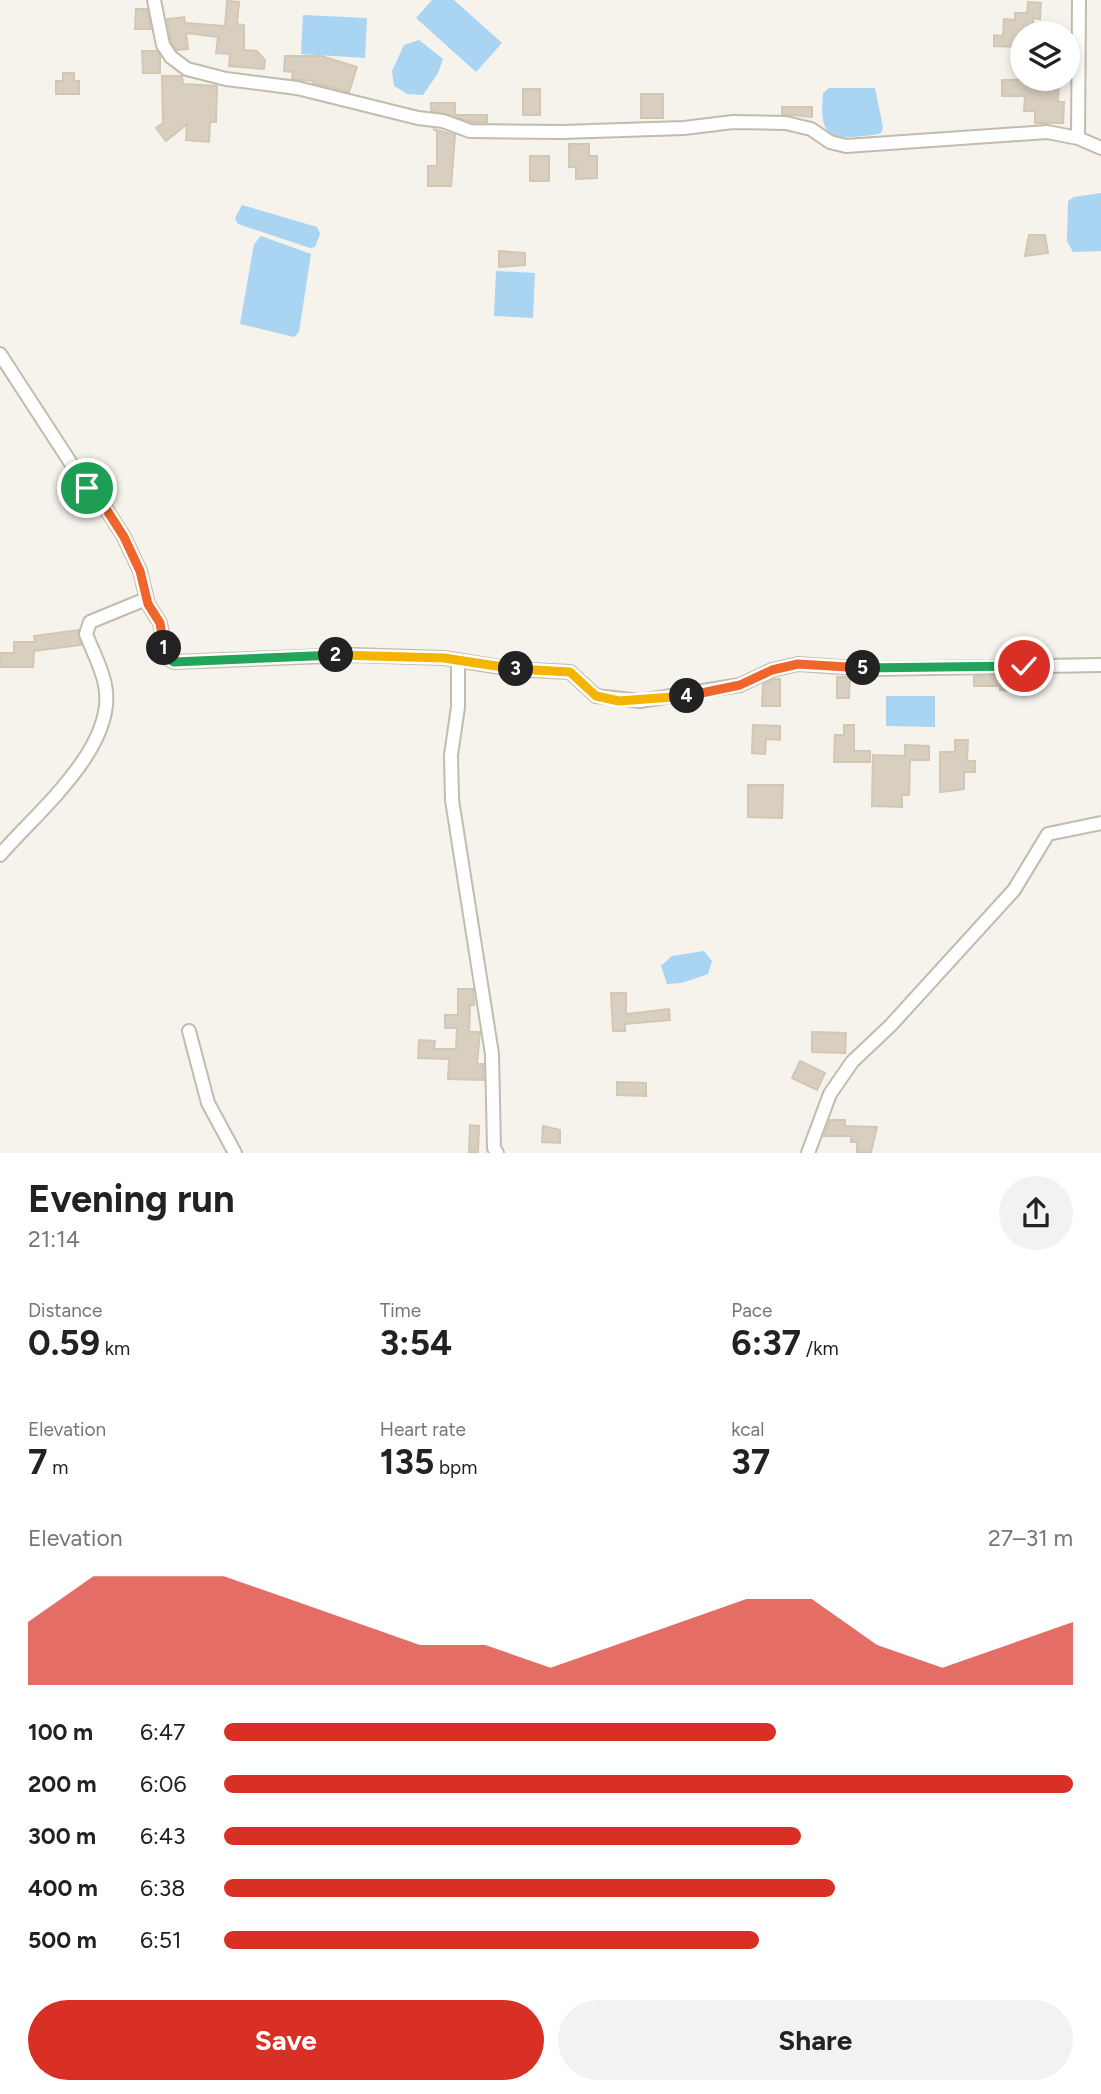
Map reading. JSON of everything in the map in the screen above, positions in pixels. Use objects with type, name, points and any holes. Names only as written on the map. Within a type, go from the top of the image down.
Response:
[{"type":"street","points":[[154,0],[163,45],[171,57],[187,69],[226,79],[297,88],[418,118],[443,121],[470,131],[684,128],[733,122],[786,123],[811,129],[830,142],[846,146],[1047,132],[1078,138],[1101,148]]},
{"type":"street","points":[[1078,138],[1079,0]]},
{"type":"street","points":[[0,354],[87,488],[101,501],[124,537],[140,571],[146,599],[160,623],[167,658],[174,662],[352,655],[458,660],[512,669],[570,672],[596,696],[640,701],[740,685],[772,670],[798,664],[869,668],[1101,665]]},
{"type":"street","points":[[0,855],[30,820],[48,806],[99,736],[106,687],[86,634],[87,627],[90,622],[146,599]]},
{"type":"street","points":[[458,660],[458,708],[450,755],[452,800],[492,1054],[494,1148],[497,1153]]},
{"type":"street","points":[[808,1153],[830,1094],[852,1062],[891,1025],[1014,890],[1048,834],[1101,823]]},
{"type":"street","points":[[189,1031],[208,1103],[235,1153]]},
{"type":"water","points":[[432,0],[454,0],[502,43],[476,72],[416,18]]},
{"type":"water","points":[[303,15],[367,18],[365,58],[301,54]]},
{"type":"water","points":[[419,40],[443,59],[438,73],[423,95],[408,94],[394,86],[392,71],[404,45]]},
{"type":"water","points":[[829,88],[875,88],[883,127],[881,133],[842,137],[828,132],[822,112],[823,93]]},
{"type":"water","points":[[1101,193],[1101,251],[1073,252],[1067,241],[1068,201],[1074,197]]},
{"type":"water","points":[[242,205],[317,227],[320,234],[315,247],[310,248],[238,224],[235,218]]},
{"type":"water","points":[[261,236],[311,254],[299,332],[294,337],[240,324],[254,244]]},
{"type":"water","points":[[496,271],[535,273],[533,318],[494,316]]},
{"type":"water","points":[[886,696],[935,696],[935,727],[886,726]]},
{"type":"water","points":[[704,951],[712,961],[708,974],[682,983],[667,984],[661,966],[672,956]]},
{"type":"building","points":[[227,1],[239,2],[237,24],[244,25],[244,50],[257,51],[265,60],[264,69],[229,66],[230,54],[216,53],[218,37],[186,33],[188,49],[177,50],[171,42],[167,19],[184,17],[185,23],[225,26]]},
{"type":"building","points":[[1028,2],[1041,3],[1040,19],[1010,21],[1010,47],[994,46],[994,35],[1003,36],[1004,19],[1015,20],[1015,13],[1027,13]]},
{"type":"building","points":[[136,9],[147,9],[151,29],[135,29]]},
{"type":"building","points":[[142,51],[156,51],[160,56],[160,73],[143,73]]},
{"type":"building","points":[[285,56],[321,56],[357,67],[349,92],[313,83],[314,81],[292,79],[293,72],[284,71]]},
{"type":"building","points":[[63,73],[74,73],[74,81],[79,81],[79,94],[56,94],[56,81],[63,81]]},
{"type":"building","points":[[162,76],[182,76],[183,84],[217,86],[216,122],[210,122],[209,142],[186,140],[187,124],[166,141],[156,128],[163,123]]},
{"type":"building","points":[[1002,80],[1010,80],[1010,91],[1058,91],[1058,102],[1064,102],[1063,123],[1035,123],[1035,111],[1024,111],[1025,96],[1002,96]]},
{"type":"building","points":[[523,89],[540,89],[540,115],[523,115]]},
{"type":"building","points":[[641,94],[663,94],[663,118],[641,118]]},
{"type":"building","points":[[431,103],[455,103],[455,115],[487,115],[487,122],[472,122],[431,111]]},
{"type":"building","points":[[782,107],[812,107],[812,117],[782,114]]},
{"type":"building","points":[[433,129],[455,135],[451,186],[428,186],[428,166],[437,166],[437,131]]},
{"type":"building","points":[[569,144],[589,144],[589,156],[597,156],[597,178],[576,179],[576,167],[569,167]]},
{"type":"building","points":[[530,156],[549,156],[549,181],[530,181]]},
{"type":"building","points":[[1029,235],[1045,235],[1048,253],[1025,256]]},
{"type":"building","points":[[499,251],[525,253],[525,265],[499,267]]},
{"type":"building","points":[[78,630],[81,645],[34,651],[33,667],[0,667],[0,653],[14,653],[14,642],[35,642],[34,636]]},
{"type":"building","points":[[1016,675],[1016,691],[1000,690],[1000,686],[974,686],[974,676]]},
{"type":"building","points":[[837,677],[850,677],[849,698],[837,698]]},
{"type":"building","points":[[780,679],[780,706],[762,706],[763,684]]},
{"type":"building","points":[[753,725],[780,726],[780,740],[766,739],[765,754],[752,753]]},
{"type":"building","points":[[844,725],[854,725],[854,751],[870,751],[870,762],[834,762],[835,735],[844,735]]},
{"type":"building","points":[[955,740],[968,740],[967,761],[975,761],[975,772],[964,772],[964,789],[940,792],[940,752],[955,752]]},
{"type":"building","points":[[905,745],[929,746],[929,760],[910,760],[909,795],[902,795],[902,807],[872,806],[873,755],[905,756]]},
{"type":"building","points":[[748,785],[783,785],[782,818],[748,817]]},
{"type":"building","points":[[458,989],[473,989],[474,1005],[470,1005],[469,1032],[480,1032],[477,1064],[483,1064],[484,1080],[448,1079],[449,1059],[418,1058],[419,1040],[435,1041],[434,1049],[456,1049],[457,1028],[445,1028],[445,1015],[458,1015]]},
{"type":"building","points":[[611,993],[626,993],[626,1014],[669,1009],[670,1020],[625,1024],[625,1031],[613,1031]]},
{"type":"building","points":[[812,1032],[846,1033],[845,1053],[812,1052]]},
{"type":"building","points":[[800,1061],[825,1073],[817,1090],[792,1078]]},
{"type":"building","points":[[617,1082],[646,1083],[646,1096],[617,1095]]},
{"type":"building","points":[[830,1120],[845,1120],[845,1126],[877,1127],[871,1152],[857,1152],[857,1142],[851,1142],[851,1136],[824,1136]]},
{"type":"building","points":[[470,1125],[479,1126],[478,1152],[469,1152]]},
{"type":"building","points":[[543,1126],[560,1130],[560,1143],[542,1142]]},
{"type":"route","points":[[87,488],[101,501],[124,537],[140,571],[148,604],[160,623],[167,658],[174,662],[352,655],[444,658],[512,669],[570,672],[596,696],[619,701],[670,699],[699,694],[740,685],[772,670],[798,664],[869,668],[1024,666]]}]
